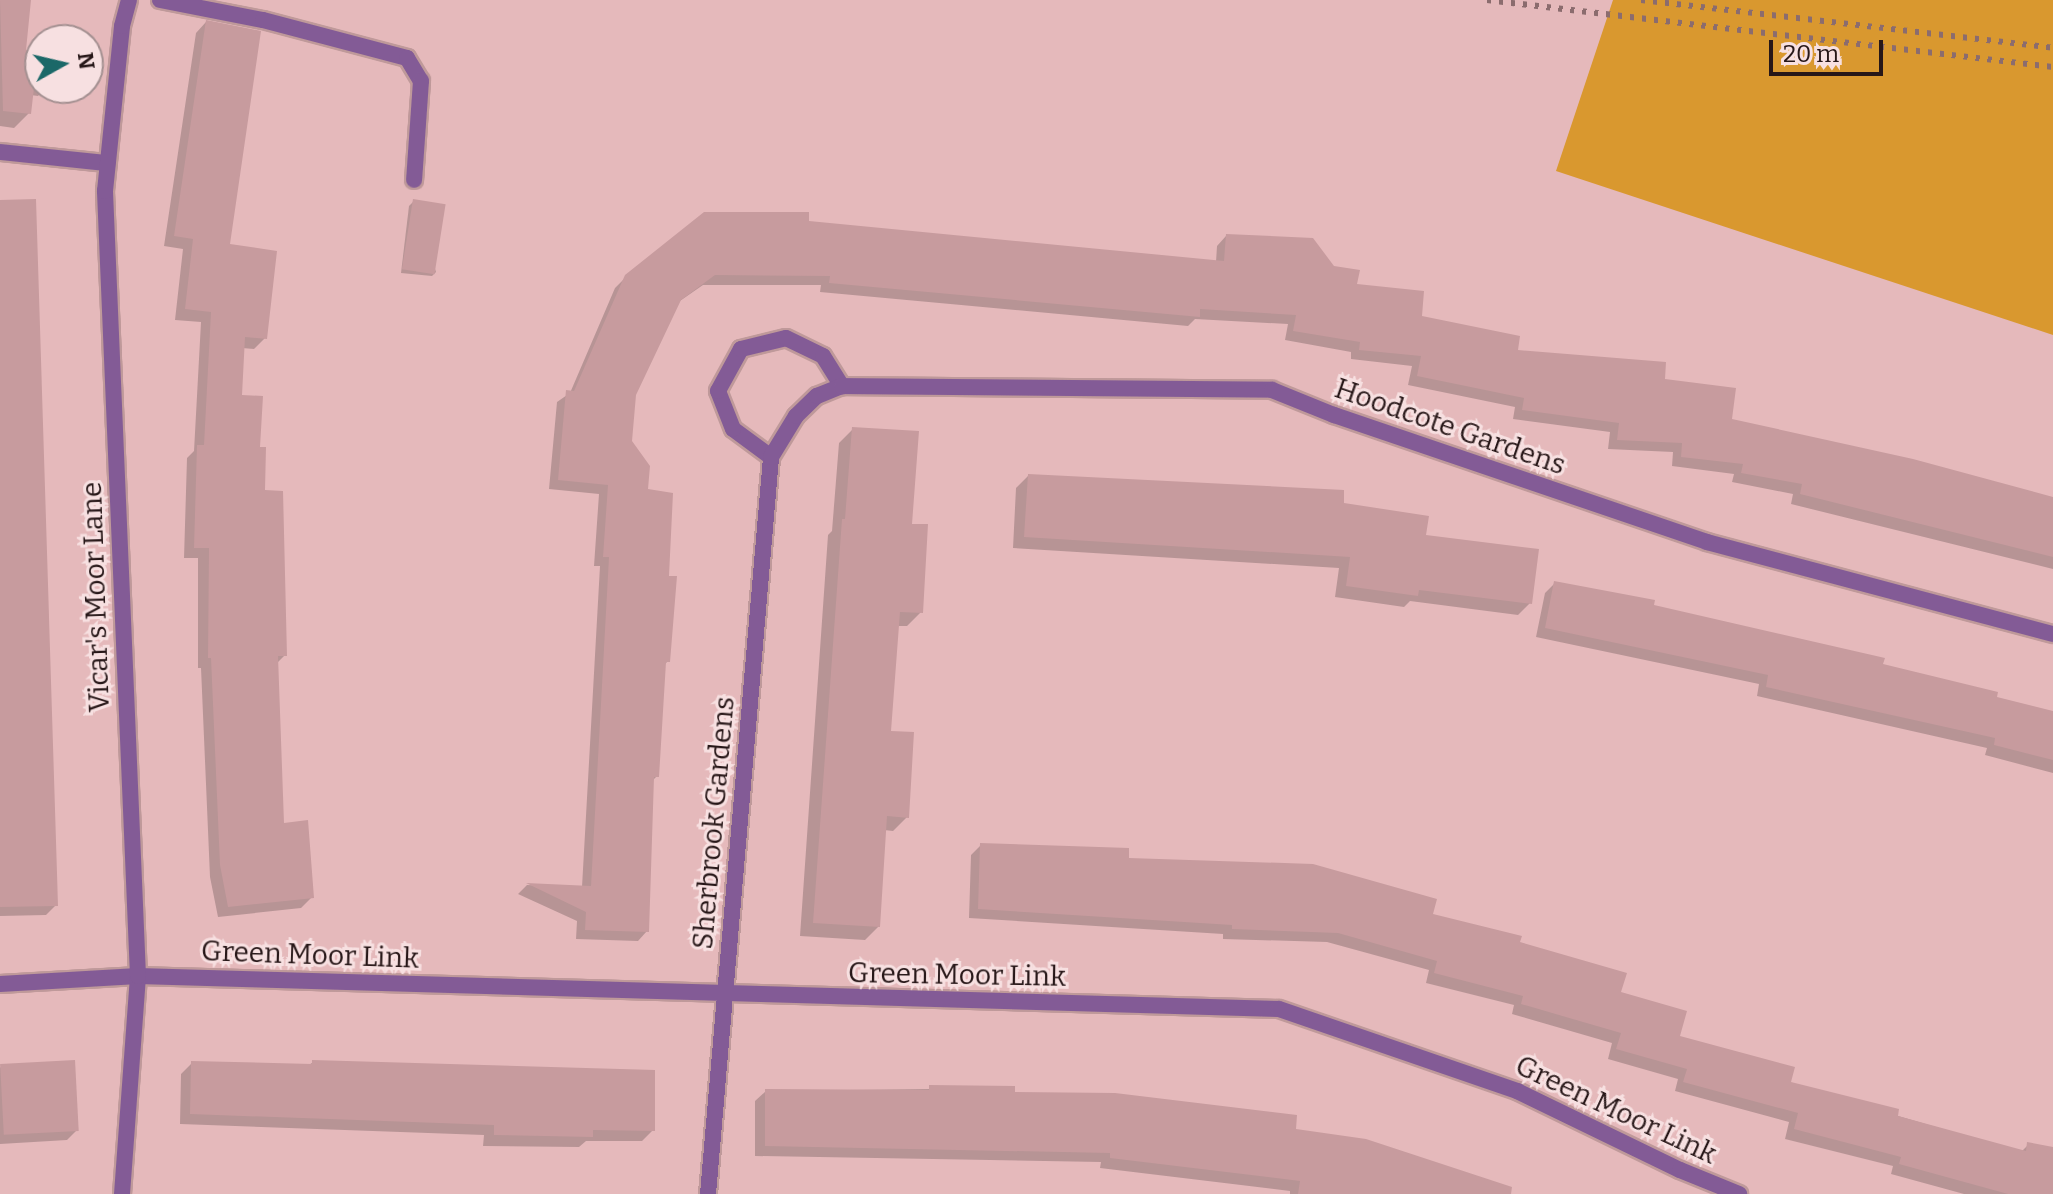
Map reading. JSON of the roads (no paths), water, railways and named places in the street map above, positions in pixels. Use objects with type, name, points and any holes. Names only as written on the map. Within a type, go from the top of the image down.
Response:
[{"type":"street","name":"Vicar's Moor Lane","points":[[122,1194],[138,976],[105,191],[122,26],[129,0]]},
{"type":"street","points":[[160,0],[263,20],[407,58],[421,81],[414,180]]},
{"type":"street","points":[[0,152],[107,163]]},
{"type":"street","points":[[771,457],[733,429],[718,391],[741,349],[786,338],[823,356],[842,386]]},
{"type":"street","name":"Hoodcote Gardens","points":[[817,396],[842,386],[1272,390],[1334,415],[1707,542],[2053,634]]},
{"type":"street","name":"Sherbrook Gardens","points":[[708,1194],[771,457],[796,416],[817,396]]},
{"type":"street","name":"Green Moor Link","points":[[0,984],[138,976],[725,996],[1279,1009],[1517,1091],[1680,1170],[1739,1194]]},
{"type":"railway","points":[[1487,0],[2053,67]]},
{"type":"railway","points":[[1641,0],[2053,48]]}]
